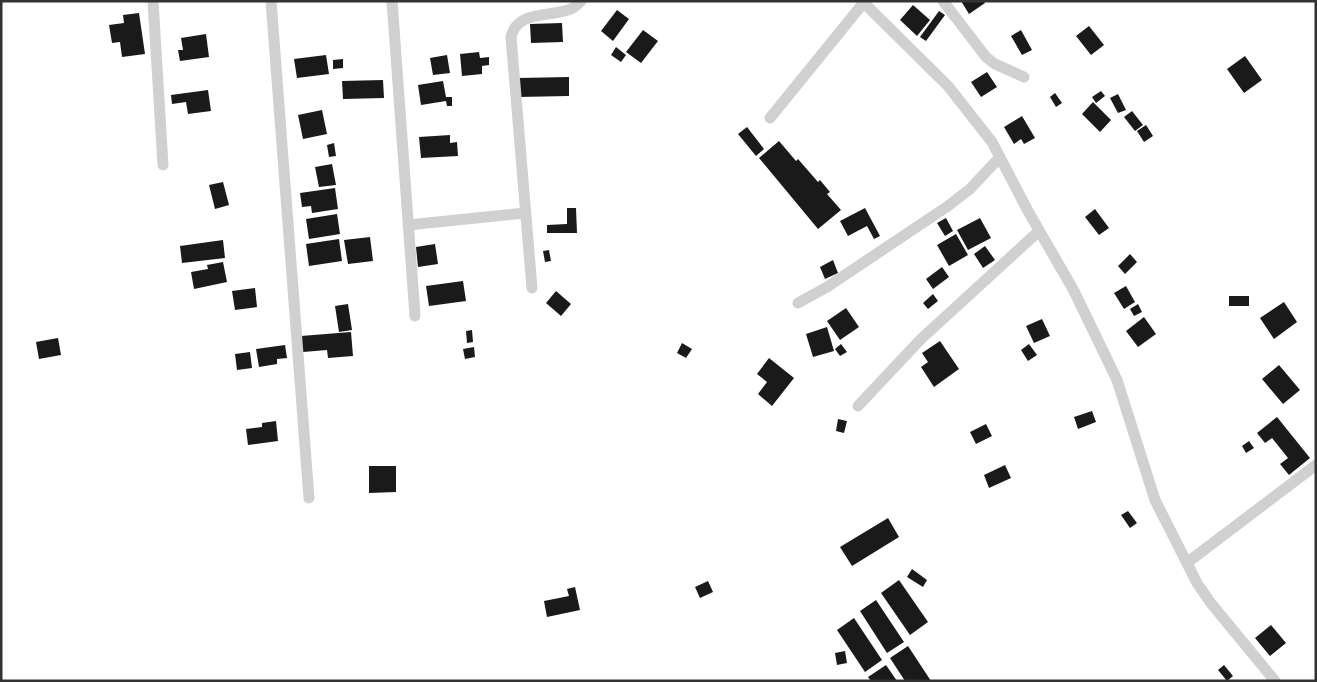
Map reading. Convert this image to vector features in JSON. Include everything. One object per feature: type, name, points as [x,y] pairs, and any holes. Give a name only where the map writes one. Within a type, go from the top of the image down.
[{"type":"street","points":[[153,1],[163,165]]},
{"type":"street","points":[[271,1],[309,498]]},
{"type":"street","points":[[392,1],[415,316]]},
{"type":"street","points":[[532,288],[510,37],[512,30],[525,18],[570,10],[581,1]]},
{"type":"street","points":[[943,1],[986,57],[995,64],[1024,78]]},
{"type":"street","points":[[770,118],[863,2],[948,86],[992,142],[1039,231],[1074,291],[1117,380],[1155,500],[1197,583],[1210,602],[1275,681]]},
{"type":"street","points":[[798,303],[948,206],[970,189],[1000,157]]},
{"type":"street","points":[[408,225],[525,212]]},
{"type":"street","points":[[858,406],[921,339],[1039,231]]},
{"type":"street","points":[[1188,562],[1316,464]]},
{"type":"building","points":[[961,1],[984,1],[985,3],[969,14]]},
{"type":"building","points":[[913,5],[930,20],[917,36],[900,20]]},
{"type":"building","points":[[617,10],[629,19],[613,41],[601,31]]},
{"type":"building","points":[[939,11],[945,15],[926,41],[920,37]]},
{"type":"building","points":[[139,13],[145,54],[122,57],[120,42],[112,43],[109,25],[124,23],[123,15]]},
{"type":"building","points":[[562,23],[563,42],[531,43],[530,24]]},
{"type":"building","points":[[1089,26],[1104,45],[1091,55],[1076,36]]},
{"type":"building","points":[[643,30],[658,41],[641,63],[626,52]]},
{"type":"building","points":[[1021,30],[1032,50],[1022,55],[1011,36]]},
{"type":"building","points":[[206,34],[209,57],[180,61],[178,50],[183,50],[181,38]]},
{"type":"building","points":[[616,47],[626,55],[621,62],[611,55]]},
{"type":"building","points":[[479,52],[480,58],[489,57],[489,65],[482,66],[482,74],[462,76],[460,54]]},
{"type":"building","points":[[326,55],[329,74],[297,78],[294,59]]},
{"type":"building","points":[[447,55],[450,73],[433,75],[430,58]]},
{"type":"building","points":[[1245,56],[1262,80],[1244,93],[1227,69]]},
{"type":"building","points":[[343,59],[343,68],[333,69],[333,60]]},
{"type":"building","points":[[987,72],[997,87],[981,97],[971,82]]},
{"type":"building","points":[[569,77],[569,96],[518,97],[518,78]]},
{"type":"building","points":[[383,80],[384,98],[343,99],[342,81]]},
{"type":"building","points":[[443,81],[446,97],[452,97],[452,106],[447,106],[446,101],[421,105],[418,85]]},
{"type":"building","points":[[208,90],[211,111],[188,114],[186,102],[172,104],[171,95]]},
{"type":"building","points":[[1101,91],[1105,96],[1096,103],[1092,97]]},
{"type":"building","points":[[1055,93],[1062,103],[1056,107],[1050,97]]},
{"type":"building","points":[[1118,94],[1126,110],[1118,113],[1110,98]]},
{"type":"building","points":[[1093,102],[1111,120],[1100,132],[1082,114]]},
{"type":"building","points":[[322,110],[327,134],[303,139],[298,115]]},
{"type":"building","points":[[1132,111],[1143,125],[1135,131],[1124,117]]},
{"type":"building","points":[[1022,116],[1035,138],[1024,144],[1021,139],[1014,144],[1004,127]]},
{"type":"building","points":[[1146,125],[1153,136],[1144,142],[1137,131]]},
{"type":"building","points":[[747,127],[764,149],[756,156],[738,134]]},
{"type":"building","points":[[450,135],[450,143],[457,142],[458,156],[421,158],[419,137]]},
{"type":"building","points":[[779,141],[818,182],[820,180],[830,192],[827,194],[841,210],[818,229],[759,158]]},
{"type":"building","points":[[334,143],[336,156],[329,157],[327,145]]},
{"type":"building","points":[[332,164],[336,185],[319,187],[315,167]]},
{"type":"building","points":[[223,182],[229,205],[215,209],[209,185]]},
{"type":"building","points":[[335,188],[338,209],[312,213],[311,206],[302,207],[300,193]]},
{"type":"building","points":[[567,208],[576,208],[577,233],[547,233],[547,225],[567,224]]},
{"type":"building","points":[[865,208],[880,236],[874,239],[867,226],[848,236],[840,221]]},
{"type":"building","points":[[1095,209],[1109,228],[1099,235],[1085,217]]},
{"type":"building","points":[[337,214],[340,234],[309,239],[306,219]]},
{"type":"building","points":[[946,218],[953,231],[945,236],[937,223]]},
{"type":"building","points":[[980,218],[991,238],[968,250],[957,230]]},
{"type":"building","points":[[956,234],[968,255],[949,266],[937,245]]},
{"type":"building","points":[[370,237],[373,261],[348,264],[344,240]]},
{"type":"building","points":[[339,239],[342,261],[309,266],[306,244]]},
{"type":"building","points":[[223,240],[225,258],[182,263],[180,246]]},
{"type":"building","points":[[435,244],[438,264],[418,267],[416,247]]},
{"type":"building","points":[[985,246],[995,260],[983,268],[974,254]]},
{"type":"building","points":[[549,250],[551,261],[545,262],[543,251]]},
{"type":"building","points":[[1130,254],[1137,262],[1125,274],[1118,266]]},
{"type":"building","points":[[833,260],[838,273],[825,279],[820,267]]},
{"type":"building","points":[[223,262],[227,282],[194,289],[191,272],[208,269],[207,265]]},
{"type":"building","points":[[942,267],[949,277],[933,289],[926,279]]},
{"type":"building","points":[[463,281],[466,301],[429,306],[426,286]]},
{"type":"building","points":[[1126,286],[1135,302],[1124,309],[1114,293]]},
{"type":"building","points":[[255,288],[257,307],[235,310],[232,291]]},
{"type":"building","points":[[556,291],[571,304],[561,316],[546,303]]},
{"type":"building","points":[[933,294],[938,301],[928,309],[923,303]]},
{"type":"building","points":[[1229,296],[1249,296],[1249,306],[1229,306]]},
{"type":"building","points":[[1284,302],[1297,322],[1274,339],[1260,318]]},
{"type":"building","points":[[348,304],[352,330],[339,332],[335,306]]},
{"type":"building","points":[[1138,304],[1142,312],[1134,316],[1130,309]]},
{"type":"building","points":[[846,308],[859,327],[840,340],[827,321]]},
{"type":"building","points":[[1144,317],[1156,334],[1138,347],[1126,331]]},
{"type":"building","points":[[1042,319],[1050,336],[1034,343],[1026,326]]},
{"type":"building","points":[[827,327],[834,351],[813,357],[806,334]]},
{"type":"building","points":[[472,330],[473,342],[467,343],[466,331]]},
{"type":"building","points":[[351,332],[353,356],[328,358],[327,350],[303,352],[301,336]]},
{"type":"building","points":[[58,338],[61,355],[39,359],[36,342]]},
{"type":"building","points":[[940,341],[959,369],[934,387],[921,367],[928,362],[922,353]]},
{"type":"building","points":[[682,343],[692,349],[686,358],[677,353]]},
{"type":"building","points":[[841,344],[847,352],[840,356],[835,349]]},
{"type":"building","points":[[1029,344],[1037,355],[1028,361],[1021,350]]},
{"type":"building","points":[[285,345],[287,358],[277,359],[277,364],[259,367],[256,349]]},
{"type":"building","points":[[474,347],[475,357],[465,359],[463,349]]},
{"type":"building","points":[[250,352],[252,368],[237,370],[235,354]]},
{"type":"building","points":[[769,358],[794,378],[772,406],[758,394],[767,382],[757,374]]},
{"type":"building","points":[[1279,365],[1300,390],[1283,404],[1262,379]]},
{"type":"building","points":[[1092,411],[1096,422],[1078,429],[1074,417]]},
{"type":"building","points":[[1277,417],[1310,458],[1289,475],[1280,464],[1288,458],[1272,438],[1265,443],[1257,433]]},
{"type":"building","points":[[838,419],[847,421],[844,433],[836,431]]},
{"type":"building","points":[[276,421],[278,441],[248,445],[246,429],[262,427],[262,423]]},
{"type":"building","points":[[986,424],[992,436],[976,444],[970,432]]},
{"type":"building","points":[[1249,441],[1254,448],[1246,453],[1242,446]]},
{"type":"building","points":[[1005,465],[1011,478],[989,488],[984,475]]},
{"type":"building","points":[[369,466],[396,466],[396,492],[369,493]]},
{"type":"building","points":[[1128,511],[1137,523],[1130,528],[1121,515]]},
{"type":"building","points":[[888,518],[899,537],[852,566],[840,547]]},
{"type":"building","points":[[912,569],[927,580],[923,587],[907,577]]},
{"type":"building","points":[[899,580],[928,622],[910,635],[881,593]]},
{"type":"building","points":[[708,581],[713,592],[700,598],[695,587]]},
{"type":"building","points":[[575,587],[580,610],[547,617],[544,601],[569,596],[567,589]]},
{"type":"building","points":[[876,600],[904,642],[887,653],[860,611]]},
{"type":"building","points":[[854,618],[882,660],[865,672],[837,630]]},
{"type":"building","points":[[1271,625],[1286,643],[1270,656],[1255,638]]},
{"type":"building","points":[[908,646],[931,681],[905,681],[890,658]]},
{"type":"building","points":[[845,651],[847,663],[837,665],[835,653]]},
{"type":"building","points":[[886,665],[897,681],[871,681],[868,677]]},
{"type":"building","points":[[1224,665],[1233,676],[1227,681],[1218,670]]}]
